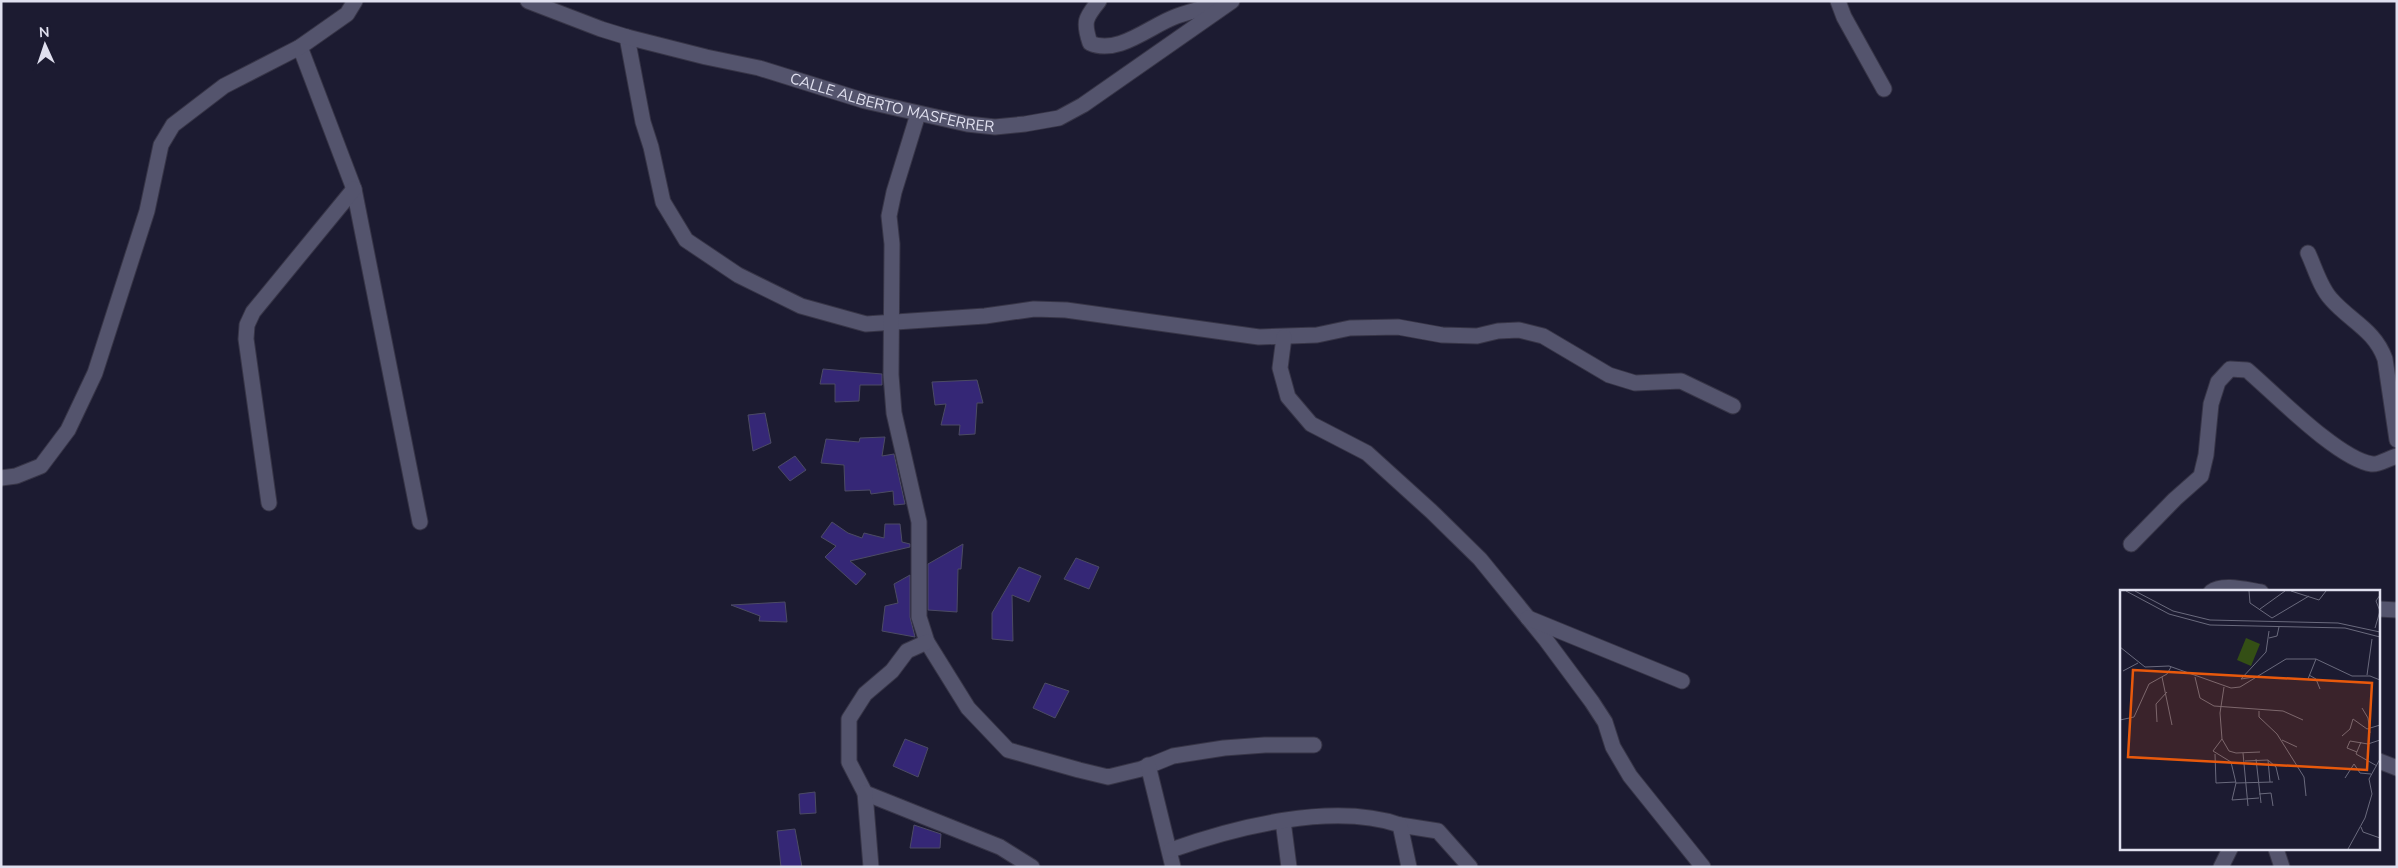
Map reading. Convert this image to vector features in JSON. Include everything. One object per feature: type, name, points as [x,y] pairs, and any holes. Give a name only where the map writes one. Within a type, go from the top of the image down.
[{"type":"street","points":[[1,478],[16,476],[41,466],[68,430],[95,373],[147,211],[162,145],[173,125],[224,86],[300,47],[347,14],[355,1]]},
{"type":"street","name":"CALLE ALBERTO MASFERRER","points":[[528,1],[601,30],[706,58],[759,68],[866,101],[918,114],[995,127],[1059,118],[1082,105],[1231,1]]},
{"type":"street","points":[[1099,1],[1086,17],[1086,31],[1090,43],[1098,46],[1111,46],[1176,16],[1231,1]]},
{"type":"street","points":[[1838,1],[1844,17],[1884,89]]},
{"type":"street","points":[[627,37],[643,122],[651,147],[663,202],[686,240],[738,275],[801,306],[866,324],[890,323],[922,318],[985,316],[1034,309],[1066,310],[1259,338],[1317,335],[1350,328],[1398,327],[1442,335],[1477,336],[1498,331],[1520,330],[1543,336],[1609,375],[1635,383],[1681,381],[1733,406]]},
{"type":"street","points":[[300,47],[354,189],[420,522]]},
{"type":"street","points":[[918,114],[894,192],[889,216],[892,244],[890,323],[894,413],[919,522],[919,616],[927,642],[968,708],[1008,750],[1108,777],[1173,756],[1224,748],[1265,745],[1314,745]]},
{"type":"street","points":[[268,503],[246,339],[247,324],[253,312],[354,189]]},
{"type":"street","points":[[2308,253],[2330,299],[2366,329],[2381,348],[2397,440]]},
{"type":"street","points":[[1284,336],[1280,368],[1288,397],[1311,424],[1367,453],[1480,559],[1527,617],[1606,722],[1613,747],[1630,776],[1703,867]]},
{"type":"street","points":[[2131,544],[2175,499],[2201,476],[2206,455],[2211,404],[2218,382],[2230,369],[2247,370],[2306,424],[2355,458],[2373,464],[2397,456]]},
{"type":"street","points":[[2213,590],[2228,588],[2244,590]]},
{"type":"street","points":[[2380,609],[2397,610]]},
{"type":"street","points":[[1527,617],[1682,681]]},
{"type":"street","points":[[871,867],[865,793],[849,762],[848,719],[865,694],[892,671],[907,651],[927,642]]},
{"type":"street","points":[[2380,762],[2397,768]]},
{"type":"street","points":[[1148,765],[1171,850],[1173,867]]},
{"type":"street","points":[[865,793],[1000,847],[1032,867]]},
{"type":"street","points":[[1171,850],[1209,836],[1283,821],[1305,818],[1381,819],[1400,825],[1438,831],[1470,867]]},
{"type":"street","points":[[1283,821],[1289,867]]},
{"type":"street","points":[[1400,825],[1409,867]]},
{"type":"street","points":[[2220,867],[2229,850]]},
{"type":"street","points":[[2276,850],[2282,867]]},
{"type":"building","points":[[823,369],[882,374],[882,385],[860,385],[859,401],[835,402],[835,384],[820,384]]},
{"type":"building","points":[[977,380],[983,403],[977,403],[975,434],[959,435],[960,425],[941,425],[946,404],[935,405],[932,382]]},
{"type":"building","points":[[765,413],[771,443],[753,451],[748,415]]},
{"type":"building","points":[[885,437],[882,456],[894,454],[905,504],[894,505],[893,491],[871,494],[870,490],[845,491],[844,465],[821,463],[826,439],[859,442],[860,438]]},
{"type":"building","points":[[795,456],[806,470],[790,481],[778,467]]},
{"type":"building","points":[[832,522],[848,533],[862,538],[864,533],[884,538],[885,524],[900,524],[902,542],[910,544],[910,547],[850,561],[866,574],[856,585],[825,557],[836,546],[821,537]]},
{"type":"building","points":[[963,544],[961,569],[958,569],[957,612],[928,610],[928,564]]},
{"type":"building","points":[[1076,558],[1099,567],[1089,589],[1064,579]]},
{"type":"building","points":[[1019,567],[1041,576],[1029,602],[1012,595],[1013,641],[992,639],[992,613]]},
{"type":"building","points":[[910,575],[910,617],[915,637],[882,631],[885,606],[898,603],[894,584]]},
{"type":"building","points":[[785,602],[787,622],[759,621],[760,616],[731,605]]},
{"type":"building","points":[[1045,683],[1069,691],[1055,718],[1033,708]]},
{"type":"building","points":[[905,739],[928,748],[918,777],[893,766]]},
{"type":"building","points":[[815,792],[816,813],[800,814],[799,794]]},
{"type":"building","points":[[914,825],[941,834],[940,848],[910,848]]},
{"type":"building","points":[[795,829],[802,867],[781,867],[777,831]]}]
